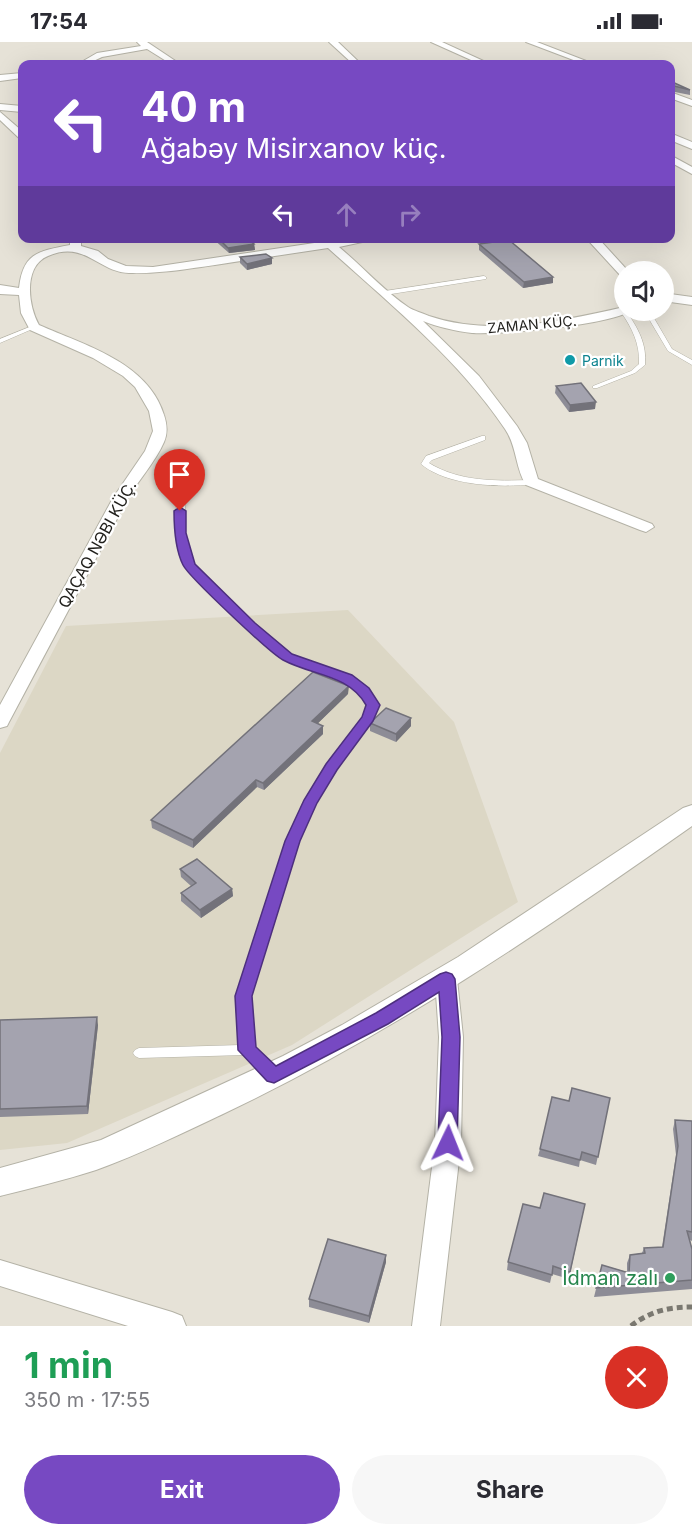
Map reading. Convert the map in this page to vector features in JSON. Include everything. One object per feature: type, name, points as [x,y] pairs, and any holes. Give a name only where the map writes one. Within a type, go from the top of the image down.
[{"type":"street","points":[[332,42],[352,60]]},
{"type":"street","points":[[435,42],[477,60]]},
{"type":"street","points":[[530,42],[579,60]]},
{"type":"street","points":[[90,60],[100,55],[144,44],[170,60]]},
{"type":"street","points":[[0,78],[18,76]]},
{"type":"street","points":[[675,97],[692,103]]},
{"type":"street","points":[[0,107],[18,109]]},
{"type":"street","points":[[0,115],[18,132]]},
{"type":"street","points":[[675,138],[692,146]]},
{"type":"street","points":[[675,161],[692,171]]},
{"type":"street","points":[[34,327],[26,311],[25,292],[29,265],[44,253],[75,243],[104,261],[124,269],[153,270],[321,243]]},
{"type":"street","name":"ZAMAN KÜÇ.","points":[[328,243],[405,310],[455,326],[494,330],[583,320],[614,313]]},
{"type":"street","points":[[596,243],[614,262]]},
{"type":"street","points":[[0,289],[25,292]]},
{"type":"street","points":[[674,299],[692,301]]},
{"type":"street","points":[[405,310],[474,379],[512,429],[520,443],[531,483],[646,527]]},
{"type":"street","name":"QAÇAQ NƏBI KÜÇ.","points":[[0,722],[127,488],[154,448],[160,434],[159,420],[149,396],[127,373],[34,327]]},
{"type":"street","points":[[439,346],[458,338],[494,330]]},
{"type":"street","points":[[0,1182],[107,1151],[274,1076],[372,1024],[573,898],[692,814]]},
{"type":"street","points":[[426,1326],[448,1143],[451,1037],[446,979]]},
{"type":"street","points":[[0,1273],[172,1326]]},
{"type":"lane","points":[[386,292],[483,278]]},
{"type":"lane","points":[[594,387],[633,372],[642,365],[643,355],[630,321]]},
{"type":"lane","points":[[653,321],[669,350],[692,363]]},
{"type":"lane","points":[[0,340],[34,327]]},
{"type":"lane","points":[[482,438],[429,458],[425,464],[433,471],[465,479],[490,483],[531,483]]},
{"type":"lane","points":[[183,492],[180,533],[189,565],[251,626],[287,657],[347,678],[364,691],[373,705],[368,718],[332,767],[310,803],[292,841],[243,996],[247,1050],[274,1076]]},
{"type":"lane","points":[[140,1053],[247,1050]]},
{"type":"path","points":[[631,1326],[643,1315],[672,1306],[692,1307]]},
{"type":"shaded area","points":[[348,610],[454,722],[518,902],[292,1045],[67,1143],[0,1150],[0,753],[66,626]]},
{"type":"building","points":[[223,243],[254,244],[228,248]]},
{"type":"building","points":[[513,243],[553,277],[524,282],[479,244]]},
{"type":"building","points":[[266,254],[272,258],[247,264],[240,257]]},
{"type":"building","points":[[581,383],[596,402],[570,405],[556,386]]},
{"type":"building","points":[[313,672],[349,686],[312,721],[323,726],[263,783],[256,780],[193,840],[151,820]]},
{"type":"building","points":[[386,708],[411,718],[396,734],[370,723]]},
{"type":"building","points":[[197,859],[232,889],[200,910],[181,893],[196,883],[180,869]]},
{"type":"building","points":[[97,1017],[87,1106],[0,1109],[0,1020]]},
{"type":"building","points":[[572,1088],[610,1098],[598,1157],[582,1152],[580,1160],[540,1149],[552,1097],[569,1101]]},
{"type":"building","points":[[675,1120],[692,1121],[692,1232],[687,1231],[692,1249],[692,1280],[596,1288],[602,1265],[629,1273],[630,1255],[645,1253],[644,1248],[663,1247],[678,1146]]},
{"type":"building","points":[[544,1193],[585,1204],[570,1272],[553,1266],[552,1275],[508,1262],[523,1204],[540,1208]]},
{"type":"building","points":[[328,1239],[386,1255],[369,1316],[309,1299]]},
{"type":"place","name":"Parnik","points":[[570,360]]},
{"type":"place","name":"İdman zalı","points":[[670,1278]]},
{"type":"route","points":[[180,511],[180,533],[189,565],[251,626],[287,657],[312,668],[347,678],[364,691],[373,705],[368,718],[332,767],[310,803],[292,841],[243,996],[247,1050],[274,1076],[326,1050],[446,979],[451,1037],[448,1143]]}]
